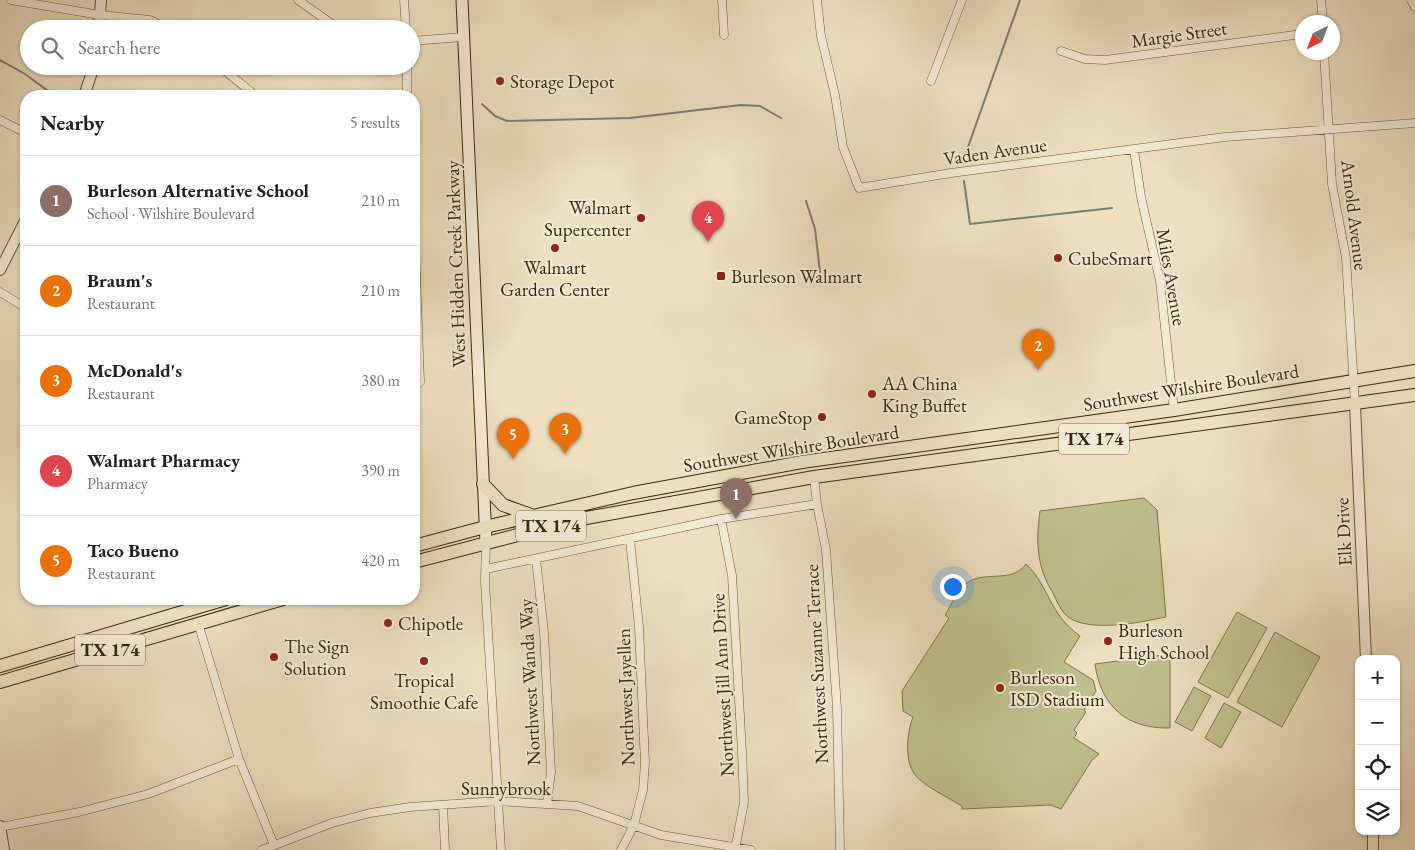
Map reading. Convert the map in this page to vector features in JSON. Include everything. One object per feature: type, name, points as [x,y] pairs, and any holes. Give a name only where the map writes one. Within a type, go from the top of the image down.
[{"type":"main road","name":"West Hidden Creek Parkway","points":[[462,0],[486,542]]},
{"type":"main road","name":"Southwest Wilshire Boulevard","points":[[420,544],[485,527],[632,493],[787,465],[1174,410],[1415,371]]},
{"type":"main road","name":"Southwest Wilshire Boulevard","points":[[420,560],[575,520],[814,477],[1415,395]]},
{"type":"main road","points":[[943,442],[946,458]]},
{"type":"main road","points":[[725,493],[738,482],[781,475],[786,471],[787,465]]},
{"type":"main road","points":[[483,484],[503,505],[519,513],[534,516]]},
{"type":"main road","name":"TX 174","points":[[0,666],[206,605]]},
{"type":"main road","name":"TX 174","points":[[0,682],[262,605]]},
{"type":"street","points":[[11,0],[100,15],[150,20]]},
{"type":"street","points":[[100,20],[101,0]]},
{"type":"street","points":[[298,0],[326,20]]},
{"type":"street","points":[[404,0],[405,20]]},
{"type":"street","points":[[722,0],[724,35]]},
{"type":"street","name":"Vaden Avenue","points":[[817,0],[821,36],[835,95],[843,147],[859,188],[951,173],[1225,137],[1415,123]]},
{"type":"street","points":[[931,81],[962,0]]},
{"type":"street","points":[[1321,0],[1322,15]]},
{"type":"street","points":[[1411,0],[1415,7]]},
{"type":"street","name":"Margie Street","points":[[1062,50],[1085,59],[1105,60],[1295,35]]},
{"type":"street","points":[[420,40],[463,37]]},
{"type":"street","name":"Arnold Avenue","points":[[1325,60],[1332,184],[1346,258],[1355,404]]},
{"type":"street","points":[[86,90],[91,75]]},
{"type":"street","points":[[230,75],[249,90]]},
{"type":"street","points":[[407,75],[407,90]]},
{"type":"street","points":[[0,120],[20,130]]},
{"type":"street","name":"Miles Avenue","points":[[1134,150],[1140,197],[1160,281],[1174,410]]},
{"type":"street","points":[[0,270],[20,231]]},
{"type":"street","points":[[0,292],[20,304]]},
{"type":"street","name":"Elk Drive","points":[[1355,404],[1366,655]]},
{"type":"street","name":"Northwest Suzanne Terrace","points":[[814,477],[816,504],[826,550],[837,708],[840,850]]},
{"type":"street","points":[[486,569],[630,540],[721,519],[816,504]]},
{"type":"street","name":"Northwest Jill Ann Drive","points":[[721,519],[732,574],[742,743],[744,802],[735,849]]},
{"type":"street","name":"Northwest Jayellen","points":[[621,850],[634,825],[643,790],[645,763],[639,627],[630,540]]},
{"type":"street","points":[[486,542],[486,602],[501,850]]},
{"type":"street","name":"Northwest Wanda Way","points":[[536,559],[544,632],[551,772],[547,804]]},
{"type":"street","points":[[198,623],[239,759],[274,845]]},
{"type":"street","points":[[4,850],[0,827],[79,812],[148,794],[239,759]]},
{"type":"street","name":"Sunnybrook","points":[[262,850],[332,823],[370,813],[498,801],[578,806],[661,834],[735,849],[751,850]]},
{"type":"street","points":[[443,805],[445,850]]},
{"type":"street","points":[[1373,835],[1374,850]]},
{"type":"green space","points":[[1144,498],[1157,510],[1166,617],[1113,625],[1084,624],[1073,620],[1061,609],[1043,573],[1038,543],[1040,511]]},
{"type":"green space","name":"Burleson ISD Stadium","points":[[1026,564],[1040,582],[1061,618],[1080,636],[1064,662],[1093,680],[1096,691],[1084,710],[1086,712],[1074,730],[1077,733],[1074,738],[1099,754],[1092,760],[1061,809],[1051,805],[962,809],[962,806],[937,792],[915,775],[909,762],[908,754],[909,731],[913,717],[903,711],[902,691],[949,618],[945,615],[964,586],[974,579],[981,577],[1013,574]]},
{"type":"green space","points":[[1237,612],[1267,628],[1228,698],[1198,682]]},
{"type":"green space","points":[[1275,632],[1320,657],[1282,727],[1237,702]]},
{"type":"green space","points":[[1164,655],[1170,659],[1170,728],[1155,727],[1129,720],[1110,703],[1103,692],[1095,664]]},
{"type":"green space","points":[[1194,687],[1211,696],[1192,731],[1175,722]]},
{"type":"green space","points":[[1224,703],[1241,712],[1221,748],[1205,738]]},
{"type":"waterway","points":[[962,164],[1020,0]]},
{"type":"waterway","points":[[0,60],[20,71]]},
{"type":"waterway","points":[[26,75],[47,90]]},
{"type":"waterway","points":[[482,104],[495,116],[507,121],[630,118],[741,105],[760,106],[781,118]]},
{"type":"waterway","points":[[964,181],[970,224],[1112,208]]},
{"type":"waterway","points":[[806,201],[815,229],[820,272]]},
{"type":"place","name":"Storage Depot","points":[[500,81]]},
{"type":"place","name":"Walmart Supercenter","points":[[641,218]]},
{"type":"place","name":"Walmart Pharmacy","points":[[708,242]]},
{"type":"place","name":"Walmart Garden Center","points":[[555,248]]},
{"type":"place","name":"CubeSmart","points":[[1058,258]]},
{"type":"place","name":"Burleson Walmart","points":[[721,276]]},
{"type":"place","name":"Braum's","points":[[1038,370]]},
{"type":"place","name":"AA China King Buffet","points":[[872,394]]},
{"type":"place","name":"GameStop","points":[[822,417]]},
{"type":"place","name":"McDonald's","points":[[565,454]]},
{"type":"place","name":"Taco Bueno","points":[[513,459]]},
{"type":"place","name":"Burleson Alternative School","points":[[736,519]]},
{"type":"place","name":"Chipotle","points":[[388,623]]},
{"type":"place","name":"Burleson High School","points":[[1108,641]]},
{"type":"place","name":"The Sign Solution","points":[[274,657]]},
{"type":"place","name":"Tropical Smoothie Cafe","points":[[424,661]]},
{"type":"place","name":"Burleson ISD Stadium","points":[[1000,688]]}]
